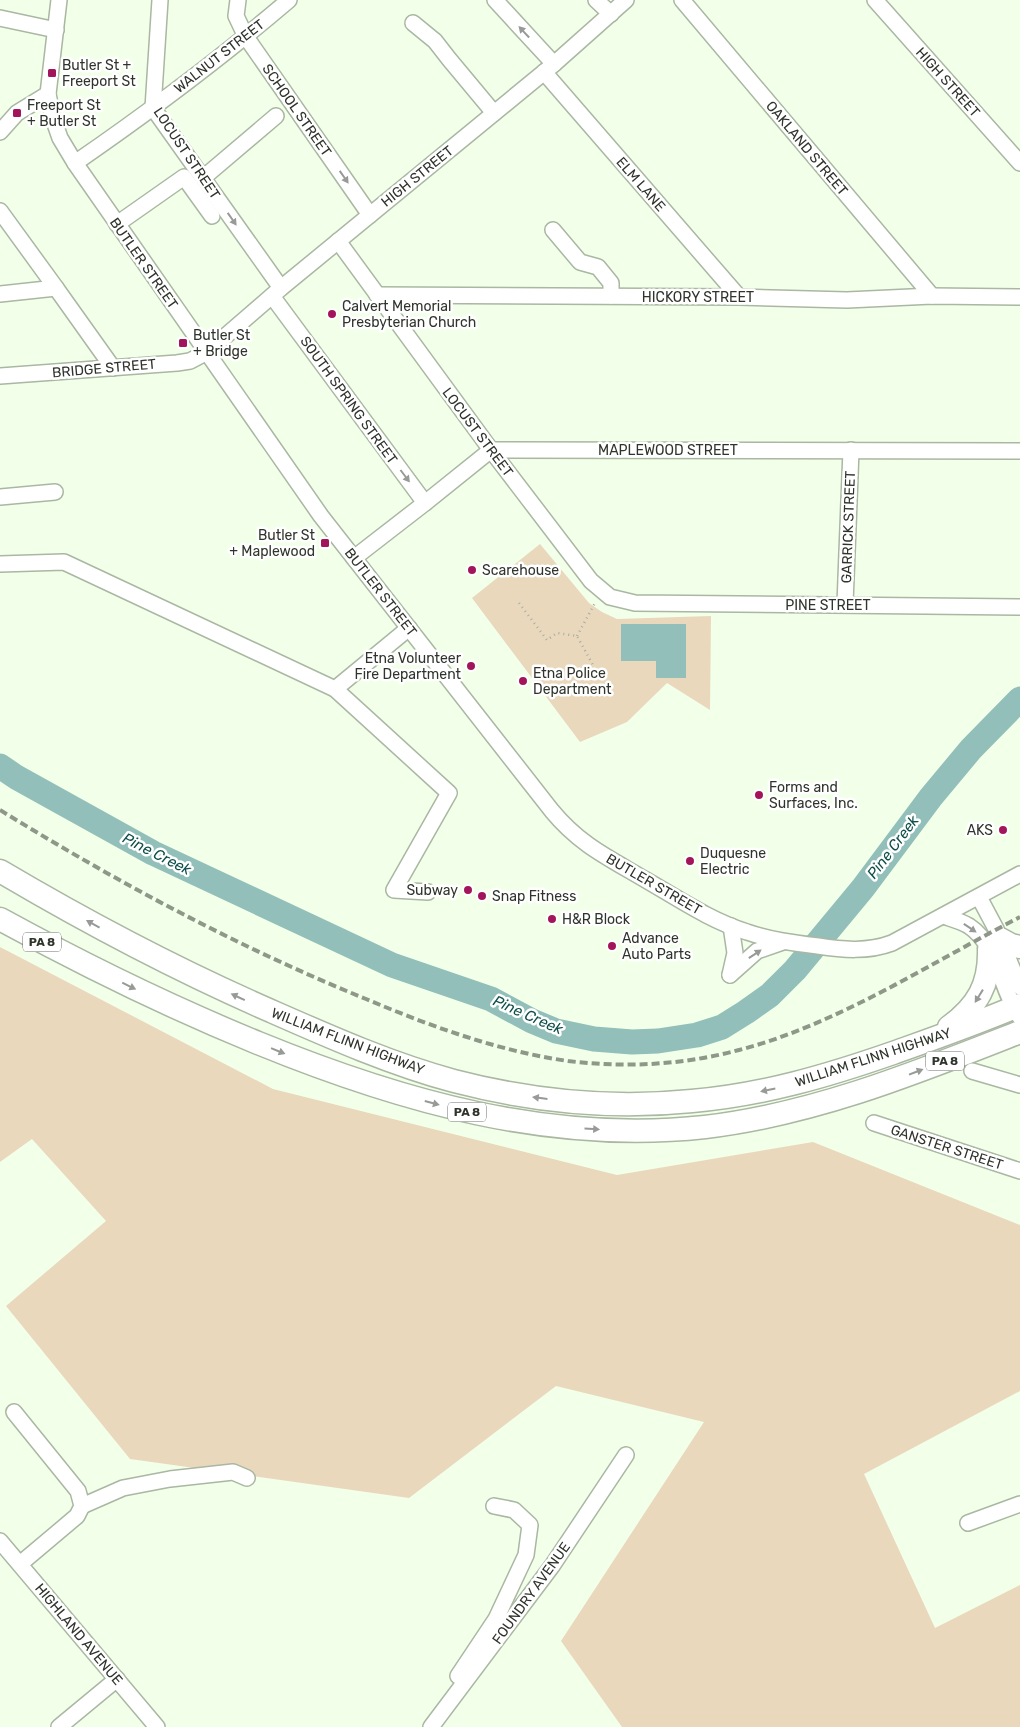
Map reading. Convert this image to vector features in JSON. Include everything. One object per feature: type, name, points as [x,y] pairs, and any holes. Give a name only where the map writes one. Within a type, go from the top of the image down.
[{"type":"highway","name":"WILLIAM FLINN HIGHWAY","points":[[0,870],[125,941],[276,1014],[408,1067],[453,1081],[506,1093],[558,1100],[612,1104],[658,1104],[747,1094],[802,1082],[836,1072],[927,1041],[1018,1004]]},
{"type":"highway","name":"WILLIAM FLINN HIGHWAY","points":[[0,919],[85,965],[175,1007],[317,1066],[388,1091],[442,1106],[498,1118],[556,1127],[613,1130],[675,1129],[705,1127],[760,1118],[824,1103],[871,1089],[1020,1032]]},
{"type":"highway","points":[[927,1041],[953,1024],[976,1000],[1003,945]]},
{"type":"street","name":"BUTLER STREET","points":[[59,0],[48,94],[60,138],[75,163],[294,478],[354,558],[572,834],[596,851],[707,915],[731,926],[786,942],[840,949],[856,950],[883,946],[1020,874]]},
{"type":"street","name":"LOCUST STREET","points":[[160,0],[153,108],[203,178],[276,292]]},
{"type":"street","name":"SCHOOL STREET","points":[[238,0],[236,16],[246,37],[370,214]]},
{"type":"street","name":"WALNUT STREET","points":[[75,163],[153,108],[246,37],[289,0]]},
{"type":"street","name":"ELM LANE","points":[[495,0],[549,68],[739,296]]},
{"type":"street","points":[[596,0],[611,14]]},
{"type":"street","name":"HIGH STREET","points":[[206,352],[370,214],[549,68],[626,0]]},
{"type":"street","name":"OAKLAND STREET","points":[[682,0],[932,296]]},
{"type":"street","name":"HIGH STREET","points":[[875,0],[1020,163]]},
{"type":"street","points":[[0,18],[56,30]]},
{"type":"street","points":[[413,23],[436,41],[494,113]]},
{"type":"street","points":[[0,132],[17,113],[48,94]]},
{"type":"street","points":[[203,178],[276,116]]},
{"type":"street","points":[[117,224],[184,177],[212,216]]},
{"type":"street","points":[[0,211],[112,368]]},
{"type":"street","points":[[553,230],[580,262],[598,267],[611,283],[611,296]]},
{"type":"street","name":"LOCUST STREET","points":[[338,241],[491,450],[591,581],[610,597],[635,603]]},
{"type":"street","points":[[0,294],[56,288]]},
{"type":"street","name":"SOUTH SPRING STREET","points":[[276,292],[426,504]]},
{"type":"street","name":"HICKORY STREET","points":[[377,295],[739,296],[847,300],[932,296],[1020,297]]},
{"type":"street","name":"BRIDGE STREET","points":[[0,376],[184,362],[206,352]]},
{"type":"street","points":[[354,558],[426,504],[491,450]]},
{"type":"street","name":"MAPLEWOOD STREET","points":[[491,450],[1020,451]]},
{"type":"street","name":"GARRICK STREET","points":[[845,604],[850,450]]},
{"type":"street","points":[[0,497],[55,492]]},
{"type":"street","points":[[0,564],[64,562],[335,689],[449,793],[394,890],[428,892]]},
{"type":"street","name":"PINE STREET","points":[[635,603],[1020,607]]},
{"type":"street","points":[[335,689],[409,628]]},
{"type":"street","points":[[979,896],[1003,945],[1018,1004]]},
{"type":"street","points":[[943,916],[970,927],[981,938],[1003,945]]},
{"type":"street","points":[[731,926],[735,953],[730,975],[757,951],[786,942]]},
{"type":"street","points":[[1003,945],[1018,1004]]},
{"type":"street","points":[[972,1071],[1020,1086]]},
{"type":"street","name":"GANSTER STREET","points":[[874,1123],[1020,1172]]},
{"type":"street","points":[[14,1412],[78,1491],[82,1506]]},
{"type":"street","name":"FOUNDRY AVENUE","points":[[432,1725],[552,1566],[626,1455]]},
{"type":"street","points":[[20,1564],[77,1516],[82,1506],[123,1488],[170,1479],[233,1472],[247,1478]]},
{"type":"street","points":[[968,1523],[1020,1504]]},
{"type":"street","points":[[432,1725],[440,1702],[496,1619],[526,1555],[530,1525],[514,1510],[494,1506]]},
{"type":"street","name":"HIGHLAND AVENUE","points":[[0,1540],[157,1727]]},
{"type":"street","points":[[59,1727],[117,1679]]},
{"type":"path","points":[[577,636],[602,591]]},
{"type":"path","points":[[518,604],[547,640],[557,633],[577,636]]},
{"type":"path","points":[[577,636],[592,665]]},
{"type":"shaded area","points":[[540,544],[589,603],[617,619],[711,616],[710,710],[667,683],[627,722],[580,742],[472,598]]},
{"type":"shaded area","points":[[0,947],[273,1089],[617,1175],[813,1142],[1020,1225],[1020,1391],[864,1474],[935,1628],[1020,1585],[1020,1727],[622,1727],[561,1641],[704,1422],[556,1386],[409,1498],[130,1459],[6,1306],[106,1221],[32,1139],[0,1162]]},
{"type":"water","points":[[621,624],[686,624],[686,678],[656,678],[656,661],[621,661]]},
{"type":"waterway","name":"Pine Creek","points":[[0,766],[16,777],[153,853],[392,965],[491,999],[532,1021],[556,1031],[594,1039],[632,1042],[658,1041],[697,1035],[722,1027],[770,995],[795,970],[863,888],[931,797],[971,749],[1020,699]]},
{"type":"railway","points":[[0,810],[133,888],[271,958],[318,979],[415,1019],[465,1036],[516,1051],[568,1061],[632,1065],[675,1062],[718,1055],[775,1039],[847,1009],[1020,917]]},
{"type":"place","name":"Butler St + Freeport St","points":[[52,73]]},
{"type":"place","name":"Freeport St + Butler St","points":[[17,113]]},
{"type":"place","name":"Calvert Memorial Presbyterian Church","points":[[332,314]]},
{"type":"place","name":"Butler St + Bridge","points":[[183,343]]},
{"type":"place","name":"Butler St + Maplewood","points":[[325,543]]},
{"type":"place","name":"Scarehouse","points":[[472,570]]},
{"type":"place","name":"Etna Volunteer Fire Department","points":[[471,666]]},
{"type":"place","name":"Etna Police Department","points":[[523,681]]},
{"type":"place","name":"Forms and Surfaces, Inc.","points":[[759,795]]},
{"type":"place","name":"AKS","points":[[1003,830]]},
{"type":"place","name":"Duquesne Electric","points":[[690,861]]},
{"type":"place","name":"Subway","points":[[468,890]]},
{"type":"place","name":"Snap Fitness","points":[[482,896]]},
{"type":"place","name":"H&R Block","points":[[552,919]]},
{"type":"place","name":"Advance Auto Parts","points":[[612,946]]}]
